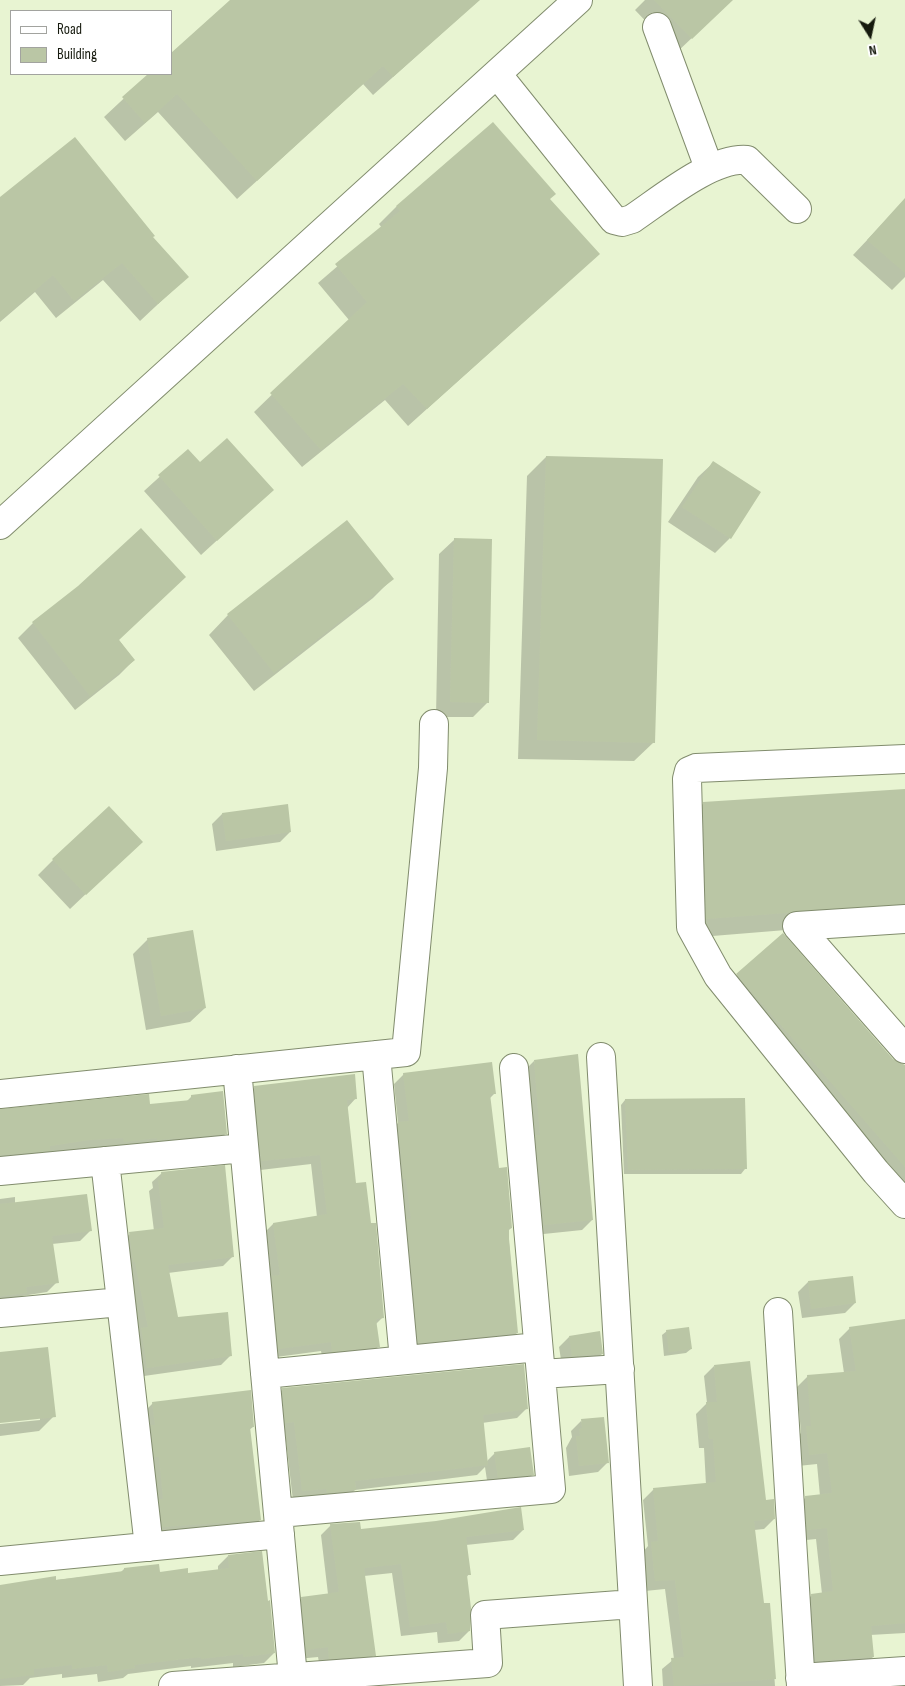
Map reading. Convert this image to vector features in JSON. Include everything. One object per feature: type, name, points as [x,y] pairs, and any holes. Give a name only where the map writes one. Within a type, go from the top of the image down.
[{"type":"street","points":[[0,525],[578,0]]},
{"type":"street","points":[[657,28],[709,168]]},
{"type":"street","points":[[497,74],[614,220],[622,222],[632,219],[709,168],[736,159],[747,160],[797,209]]},
{"type":"street","points":[[0,1094],[406,1052],[433,768],[434,724]]},
{"type":"street","points":[[905,759],[696,768],[689,772],[687,779],[691,927],[718,976],[876,1172],[905,1204]]},
{"type":"street","points":[[905,919],[797,926],[905,1049]]},
{"type":"street","points":[[376,1055],[404,1360]]},
{"type":"street","points":[[601,1057],[638,1686]]},
{"type":"street","points":[[0,1561],[148,1547],[279,1524],[551,1489],[514,1068]]},
{"type":"street","points":[[238,1069],[293,1677]]},
{"type":"street","points":[[0,1171],[244,1148]]},
{"type":"street","points":[[106,1161],[148,1547]]},
{"type":"street","points":[[0,1313],[121,1302]]},
{"type":"street","points":[[778,1312],[801,1682],[905,1671]]},
{"type":"street","points":[[265,1374],[538,1347]]},
{"type":"street","points":[[541,1374],[620,1369]]},
{"type":"street","points":[[173,1686],[262,1683],[293,1677],[488,1663],[485,1615],[633,1604]]},
{"type":"building","points":[[230,0],[480,0],[393,77],[383,66],[257,181],[177,94],[145,123],[122,97],[147,75],[172,75],[172,52]]},
{"type":"building","points":[[654,0],[733,0],[692,39]]},
{"type":"building","points":[[493,122],[556,194],[550,199],[600,254],[427,409],[403,384],[321,450],[270,393],[367,302],[335,264],[400,211],[396,206]]},
{"type":"building","points":[[75,137],[155,236],[153,237],[189,277],[158,304],[122,263],[74,301],[53,275],[0,321],[0,197]]},
{"type":"building","points":[[905,198],[905,273],[867,240]]},
{"type":"building","points":[[227,438],[274,490],[217,541],[158,475],[188,449],[200,462]]},
{"type":"building","points":[[546,456],[663,459],[655,743],[537,740]]},
{"type":"building","points":[[713,461],[761,492],[731,539],[682,507]]},
{"type":"building","points":[[347,520],[394,579],[274,673],[227,614]]},
{"type":"building","points":[[141,528],[186,577],[119,640],[135,660],[90,696],[32,622],[78,586]]},
{"type":"building","points":[[454,538],[492,539],[489,703],[450,702]]},
{"type":"building","points":[[905,789],[905,904],[706,919],[703,802]]},
{"type":"building","points":[[288,804],[291,832],[226,841],[222,813]]},
{"type":"building","points":[[109,806],[143,842],[86,895],[52,859]]},
{"type":"building","points":[[193,930],[206,1008],[161,1016],[147,938]]},
{"type":"building","points":[[783,933],[893,1059],[905,1065],[905,1167],[736,974]]},
{"type":"building","points":[[578,1054],[593,1220],[544,1225],[536,1135],[540,1135],[534,1060]]},
{"type":"building","points":[[492,1062],[496,1094],[490,1094],[499,1168],[507,1167],[512,1228],[509,1229],[509,1239],[518,1333],[418,1343],[407,1219],[411,1219],[406,1179],[403,1179],[398,1122],[409,1121],[403,1073]]},
{"type":"building","points":[[355,1074],[357,1099],[347,1100],[356,1183],[366,1182],[371,1223],[376,1223],[384,1318],[376,1319],[380,1347],[332,1352],[331,1342],[278,1349],[272,1276],[280,1275],[273,1223],[327,1214],[320,1155],[261,1161],[254,1086]]},
{"type":"building","points":[[223,1091],[227,1134],[124,1142],[123,1138],[89,1140],[50,1146],[50,1151],[0,1155],[0,1109],[149,1094],[150,1104],[191,1100],[191,1095]]},
{"type":"building","points":[[745,1098],[747,1169],[628,1170],[625,1099]]},
{"type":"building","points":[[225,1165],[234,1257],[168,1265],[178,1317],[228,1312],[232,1356],[147,1368],[141,1328],[148,1327],[135,1262],[133,1262],[129,1232],[164,1228],[158,1180],[162,1180],[161,1172]]},
{"type":"building","points":[[87,1194],[92,1231],[52,1236],[59,1283],[26,1287],[27,1293],[0,1296],[0,1204]]},
{"type":"building","points":[[853,1276],[856,1303],[811,1309],[808,1281]]},
{"type":"building","points":[[905,1319],[905,1623],[871,1626],[874,1657],[816,1661],[811,1594],[833,1591],[827,1528],[807,1530],[805,1496],[832,1493],[827,1453],[809,1455],[806,1426],[811,1426],[807,1375],[856,1371],[849,1327]]},
{"type":"building","points":[[689,1327],[692,1349],[669,1352],[666,1330]]},
{"type":"building","points":[[600,1331],[603,1354],[572,1356],[569,1336]]},
{"type":"building","points":[[48,1347],[56,1417],[0,1423],[0,1352]]},
{"type":"building","points":[[750,1361],[766,1500],[774,1499],[775,1519],[754,1521],[764,1603],[770,1603],[776,1679],[674,1686],[671,1658],[684,1657],[675,1580],[655,1581],[651,1542],[658,1541],[653,1488],[716,1482],[713,1439],[709,1439],[706,1402],[717,1402],[714,1365]]},
{"type":"building","points":[[524,1364],[528,1409],[483,1415],[488,1465],[355,1481],[356,1490],[327,1493],[326,1489],[302,1491],[294,1422],[285,1423],[282,1388]]},
{"type":"building","points":[[251,1390],[254,1427],[250,1427],[261,1520],[162,1527],[159,1499],[163,1499],[159,1457],[154,1457],[151,1425],[155,1425],[152,1402]]},
{"type":"building","points":[[604,1417],[609,1463],[579,1466],[576,1436],[580,1436],[579,1429],[582,1428],[581,1419]]},
{"type":"building","points":[[530,1447],[534,1475],[498,1478],[494,1452]]},
{"type":"building","points":[[521,1507],[524,1530],[466,1537],[471,1575],[467,1575],[471,1608],[470,1631],[448,1634],[446,1622],[410,1627],[401,1564],[364,1568],[376,1656],[329,1659],[328,1647],[306,1650],[301,1597],[339,1592],[330,1524],[360,1522],[361,1529],[436,1521]]},
{"type":"building","points":[[262,1551],[268,1601],[270,1600],[275,1653],[243,1657],[243,1654],[201,1659],[201,1657],[134,1665],[135,1668],[108,1672],[107,1665],[72,1669],[72,1665],[34,1669],[34,1675],[0,1679],[0,1585],[56,1576],[56,1580],[124,1571],[124,1568],[159,1564],[160,1572],[188,1568],[188,1573],[229,1568],[228,1555]]}]
